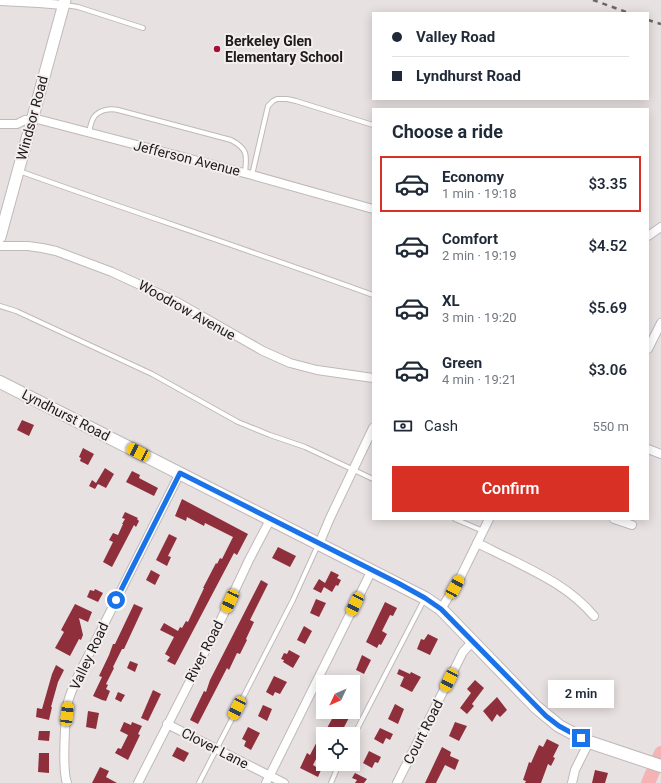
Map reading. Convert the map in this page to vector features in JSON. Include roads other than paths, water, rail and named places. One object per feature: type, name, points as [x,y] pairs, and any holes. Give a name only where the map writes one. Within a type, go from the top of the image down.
[{"type":"main road","name":"Lyndhurst Road","points":[[0,382],[425,598],[441,609],[546,716],[569,732],[589,742],[661,766]]},
{"type":"street","points":[[0,1],[64,3]]},
{"type":"street","name":"Windsor Road","points":[[0,237],[64,3]]},
{"type":"street","name":"Jefferson Avenue","points":[[0,124],[17,124],[32,119],[248,174],[372,209]]},
{"type":"street","points":[[649,235],[661,226]]},
{"type":"street","name":"Woodrow Avenue","points":[[0,246],[28,246],[56,251],[112,272],[158,292],[232,335],[274,357],[307,368],[372,378]]},
{"type":"street","points":[[649,347],[661,323]]},
{"type":"street","points":[[319,544],[372,430]]},
{"type":"street","points":[[649,449],[661,454]]},
{"type":"street","name":"Valley Road","points":[[67,783],[65,769],[67,714],[68,702],[72,691],[180,473]]},
{"type":"street","name":"River Road","points":[[138,783],[270,520]]},
{"type":"street","points":[[441,609],[459,580],[488,520]]},
{"type":"street","points":[[617,520],[632,526]]},
{"type":"street","points":[[477,543],[539,573],[563,587],[594,616]]},
{"type":"street","points":[[267,779],[372,570]]},
{"type":"street","name":"Court Road","points":[[397,783],[463,652],[473,641]]},
{"type":"street","name":"Clover Lane","points":[[167,724],[217,748],[267,779],[284,783]]},
{"type":"street","points":[[572,783],[575,770],[589,742]]},
{"type":"lane","points":[[64,3],[143,28]]},
{"type":"lane","points":[[248,174],[268,106],[277,99],[296,101],[372,125]]},
{"type":"lane","points":[[89,133],[94,117],[100,112],[106,109],[118,110],[231,140],[240,144],[245,151],[247,158],[248,174]]},
{"type":"lane","points":[[17,171],[300,268],[372,295]]},
{"type":"lane","points":[[0,306],[16,311],[152,374],[238,422],[305,447],[372,479]]},
{"type":"lane","points":[[457,520],[483,531]]},
{"type":"lane","points":[[199,783],[293,600],[319,544]]},
{"type":"lane","points":[[358,727],[425,598]]},
{"type":"lane","points":[[330,783],[336,771]]},
{"type":"waterway","points":[[648,783],[661,753]]},
{"type":"railway","points":[[593,0],[626,12]]},
{"type":"railway","points":[[649,20],[661,24]]},
{"type":"place","name":"Berkeley Glen Elementary School","points":[[217,49]]}]
